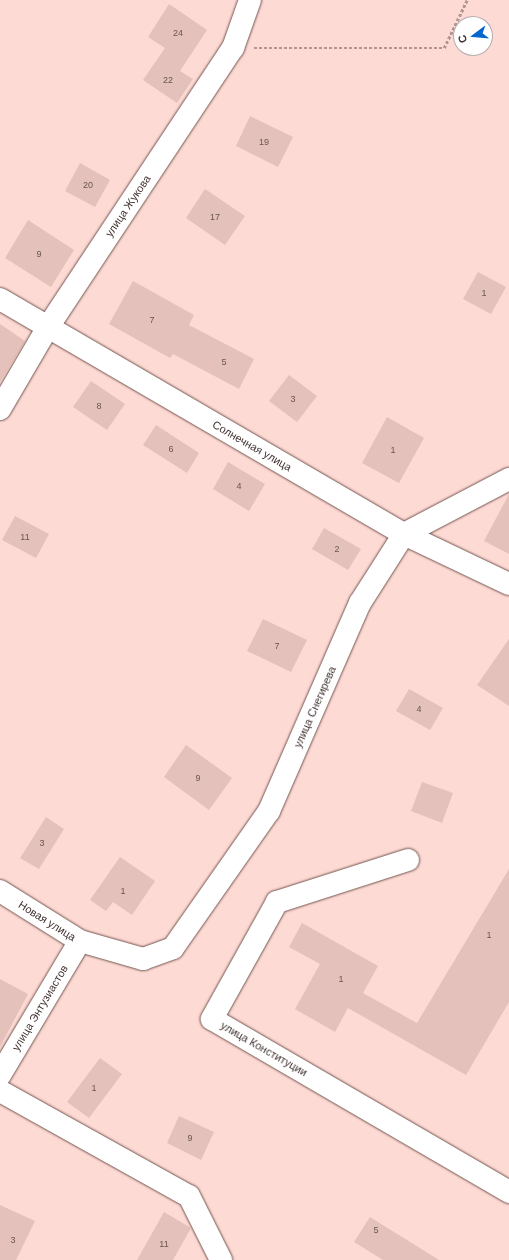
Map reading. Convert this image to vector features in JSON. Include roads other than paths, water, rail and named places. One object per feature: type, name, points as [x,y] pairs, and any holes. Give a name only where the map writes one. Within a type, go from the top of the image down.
[{"type":"street","name":"улица Жукова","points":[[0,409],[48,326],[233,48],[250,0]]},
{"type":"street","name":"Солнечная улица","points":[[0,298],[404,534],[509,584]]},
{"type":"street","points":[[404,534],[509,480]]},
{"type":"street","name":"улица Снегирева","points":[[143,959],[172,948],[269,811],[360,603],[404,534]]},
{"type":"street","name":"улица Конституции","points":[[408,860],[277,902],[212,1019],[509,1192]]},
{"type":"street","name":"Новая улица","points":[[0,891],[80,941],[143,959]]},
{"type":"street","name":"улица Энтузиастов","points":[[0,1075],[80,941]]},
{"type":"street","points":[[0,1091],[189,1196],[222,1260]]}]
